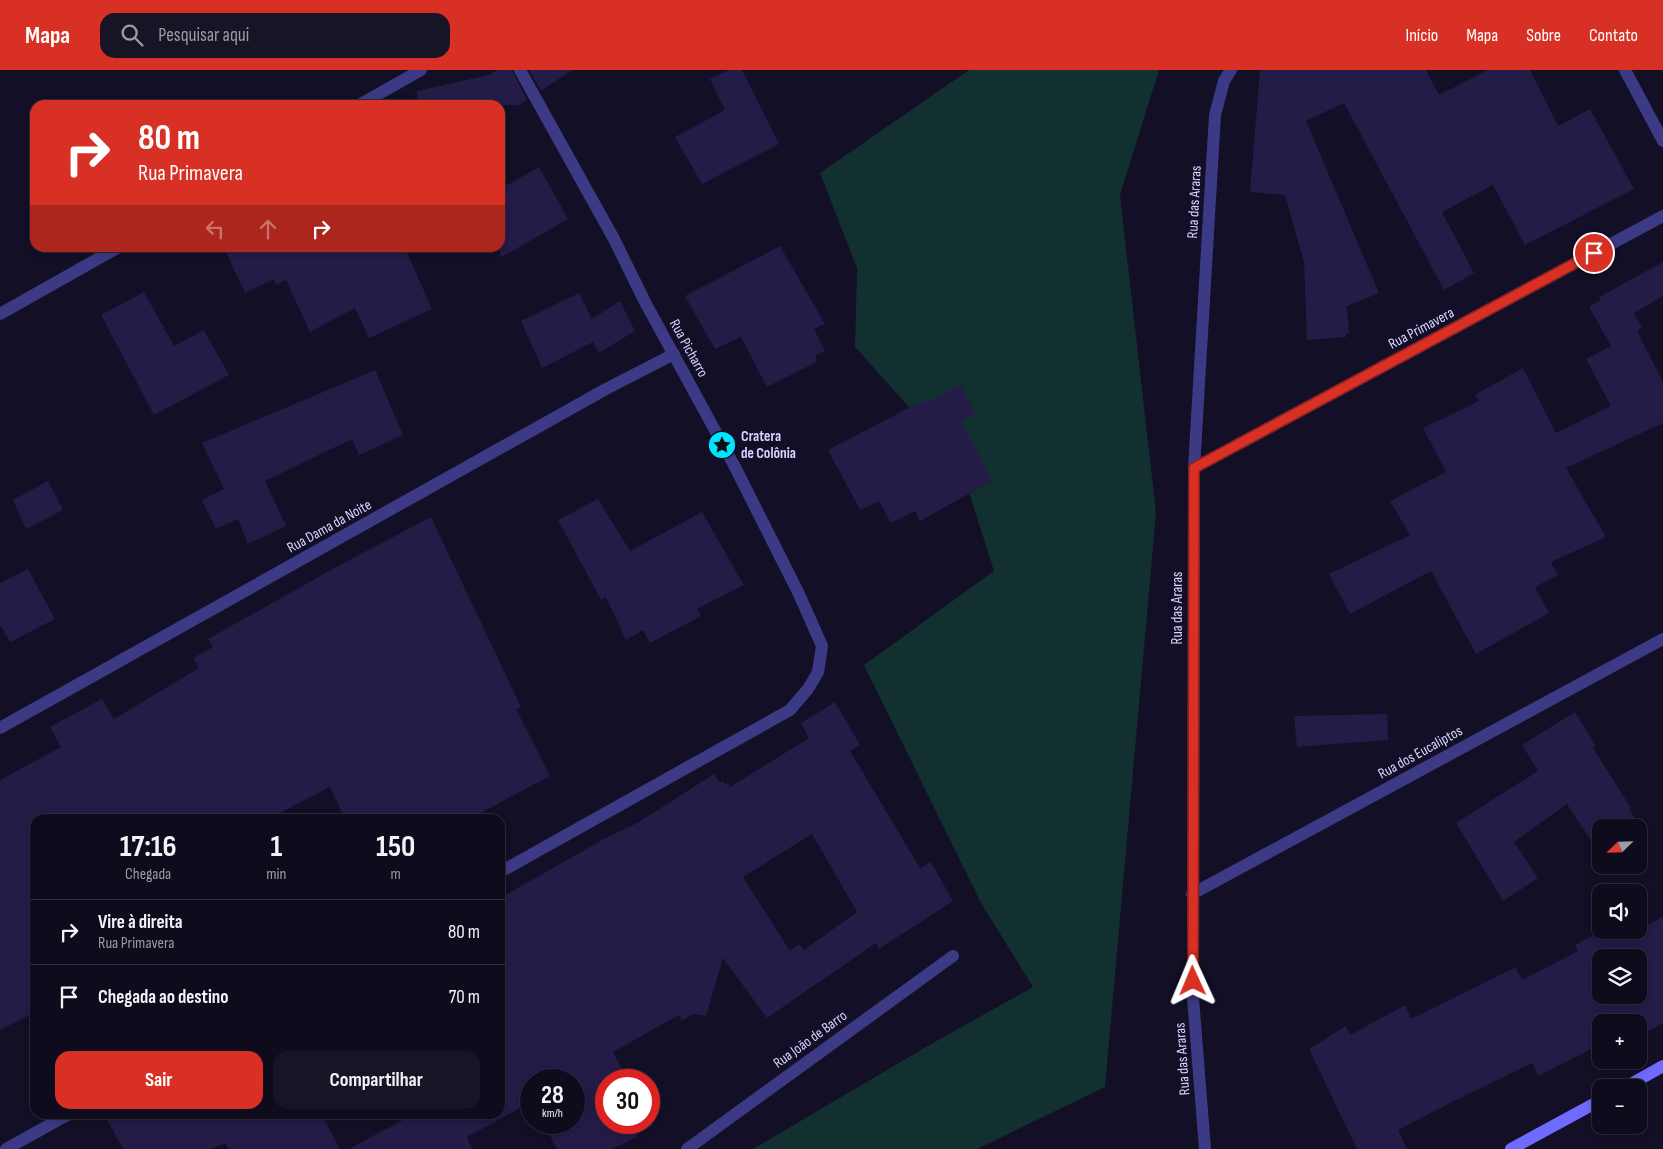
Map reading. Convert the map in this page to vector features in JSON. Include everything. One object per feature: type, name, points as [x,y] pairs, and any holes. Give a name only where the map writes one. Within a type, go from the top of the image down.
[{"type":"street","points":[[369,100],[421,70]]},
{"type":"street","name":"Rua Picharro","points":[[505,869],[790,710],[808,689],[818,672],[822,646],[774,543],[645,302],[605,222],[520,70]]},
{"type":"street","name":"Rua das Araras","points":[[1205,1149],[1193,998],[1194,468],[1215,115],[1224,81],[1230,70]]},
{"type":"street","points":[[1625,70],[1663,141]]},
{"type":"street","name":"Rua Primavera","points":[[1194,468],[1663,216]]},
{"type":"street","points":[[0,314],[109,252]]},
{"type":"street","name":"Rua Dama da Noite","points":[[0,728],[598,394],[674,354]]},
{"type":"street","name":"Rua dos Eucaliptos","points":[[1192,894],[1663,638]]},
{"type":"street","name":"Rua João de Barro","points":[[687,1149],[953,956]]},
{"type":"street","points":[[1640,1079],[1663,1066]]},
{"type":"street","points":[[1511,1149],[1592,1105]]},
{"type":"street","points":[[6,1149],[60,1119]]},
{"type":"green space","points":[[969,70],[1159,70],[1120,195],[1156,513],[1105,1087],[977,1149],[753,1149],[931,1044],[1033,987],[981,903],[864,665],[994,571],[960,464],[855,347],[857,268],[820,173]]},
{"type":"building","points":[[497,70],[512,70],[527,100],[519,105],[505,105],[505,100],[418,100],[417,91],[489,75]]},
{"type":"building","points":[[529,70],[572,70],[541,91]]},
{"type":"building","points":[[729,70],[742,70],[779,144],[702,184],[675,137],[725,110],[710,79]]},
{"type":"building","points":[[1260,70],[1426,70],[1439,95],[1488,70],[1530,70],[1558,126],[1590,109],[1634,189],[1525,245],[1493,185],[1442,212],[1474,273],[1444,290],[1344,103],[1306,121],[1379,293],[1347,306],[1349,333],[1346,333],[1346,337],[1307,340],[1304,262],[1285,195],[1250,192]]},
{"type":"building","points":[[539,167],[568,219],[500,258],[500,252],[505,252],[505,186]]},
{"type":"building","points":[[780,246],[825,324],[814,329],[825,351],[815,356],[817,362],[767,387],[741,337],[715,349],[685,296]]},
{"type":"building","points":[[226,252],[407,252],[432,309],[369,338],[355,308],[310,332],[286,280],[276,285],[274,279],[245,293]]},
{"type":"building","points":[[1663,262],[1663,296],[1634,313],[1642,328],[1637,331],[1663,382],[1663,423],[1566,468],[1606,537],[1551,562],[1558,575],[1535,587],[1549,613],[1476,654],[1431,571],[1350,614],[1329,574],[1410,535],[1390,501],[1446,472],[1423,428],[1479,401],[1475,395],[1523,368],[1556,433],[1611,406],[1586,359],[1611,346],[1589,307],[1601,300],[1599,297]]},
{"type":"building","points":[[144,292],[174,346],[204,330],[229,375],[154,415],[101,315]]},
{"type":"building","points":[[579,293],[592,319],[620,301],[635,331],[599,353],[593,342],[542,368],[521,321]]},
{"type":"building","points":[[375,370],[403,435],[359,455],[352,439],[265,481],[286,526],[248,544],[238,519],[216,529],[202,500],[224,489],[202,443]]},
{"type":"building","points":[[961,385],[975,414],[961,421],[992,481],[920,521],[915,511],[891,523],[879,501],[860,510],[828,450],[924,400],[925,403]]},
{"type":"building","points":[[48,481],[63,510],[26,529],[13,500]]},
{"type":"building","points":[[598,499],[630,551],[702,512],[744,585],[697,609],[701,616],[650,643],[643,630],[626,640],[606,597],[601,600],[558,520]]},
{"type":"building","points":[[431,517],[521,707],[516,709],[550,776],[478,814],[343,814],[330,787],[278,814],[30,814],[30,1015],[0,1030],[0,780],[61,747],[50,727],[102,699],[114,719],[199,668],[193,658],[213,647],[208,639],[338,566]]},
{"type":"building","points":[[28,569],[55,619],[10,642],[0,625],[0,583]]},
{"type":"building","points":[[835,702],[860,745],[850,751],[920,868],[931,862],[953,901],[879,949],[876,943],[767,1018],[723,958],[706,1016],[693,1014],[682,1021],[679,1015],[613,1052],[622,1069],[595,1069],[595,1134],[639,1134],[637,1137],[613,1149],[557,1149],[549,1134],[585,1134],[585,1069],[520,1069],[520,1108],[505,1116],[505,895],[604,839],[639,822],[714,774],[720,783],[723,781],[726,785],[728,783],[730,787],[809,738],[801,723]],"holes":[[[812,834],[857,912],[804,950],[799,944],[790,951],[743,877]]]},
{"type":"building","points":[[1575,712],[1596,746],[1593,748],[1631,808],[1629,809],[1635,819],[1592,819],[1592,842],[1567,804],[1514,842],[1538,878],[1503,901],[1456,823],[1538,771],[1522,745]]},
{"type":"building","points":[[1387,714],[1388,740],[1297,747],[1294,716]]},
{"type":"building","points":[[1663,917],[1663,1023],[1647,1032],[1647,1014],[1592,1014],[1592,1049],[1538,1076],[1532,1063],[1398,1130],[1407,1149],[1357,1149],[1309,1049],[1346,1026],[1350,1035],[1405,1005],[1411,1019],[1516,967],[1522,980],[1578,951],[1575,945],[1592,936],[1592,939],[1647,939],[1647,925]]},
{"type":"building","points":[[107,1119],[324,1119],[340,1149],[229,1149],[225,1143],[212,1149],[123,1149]]},
{"type":"building","points":[[405,1119],[500,1119],[467,1137],[472,1149],[349,1149]]},
{"type":"place","name":"Cratera de Colônia","points":[[722,445]]},
{"type":"route","points":[[1193,981],[1194,468],[1594,253]]}]
